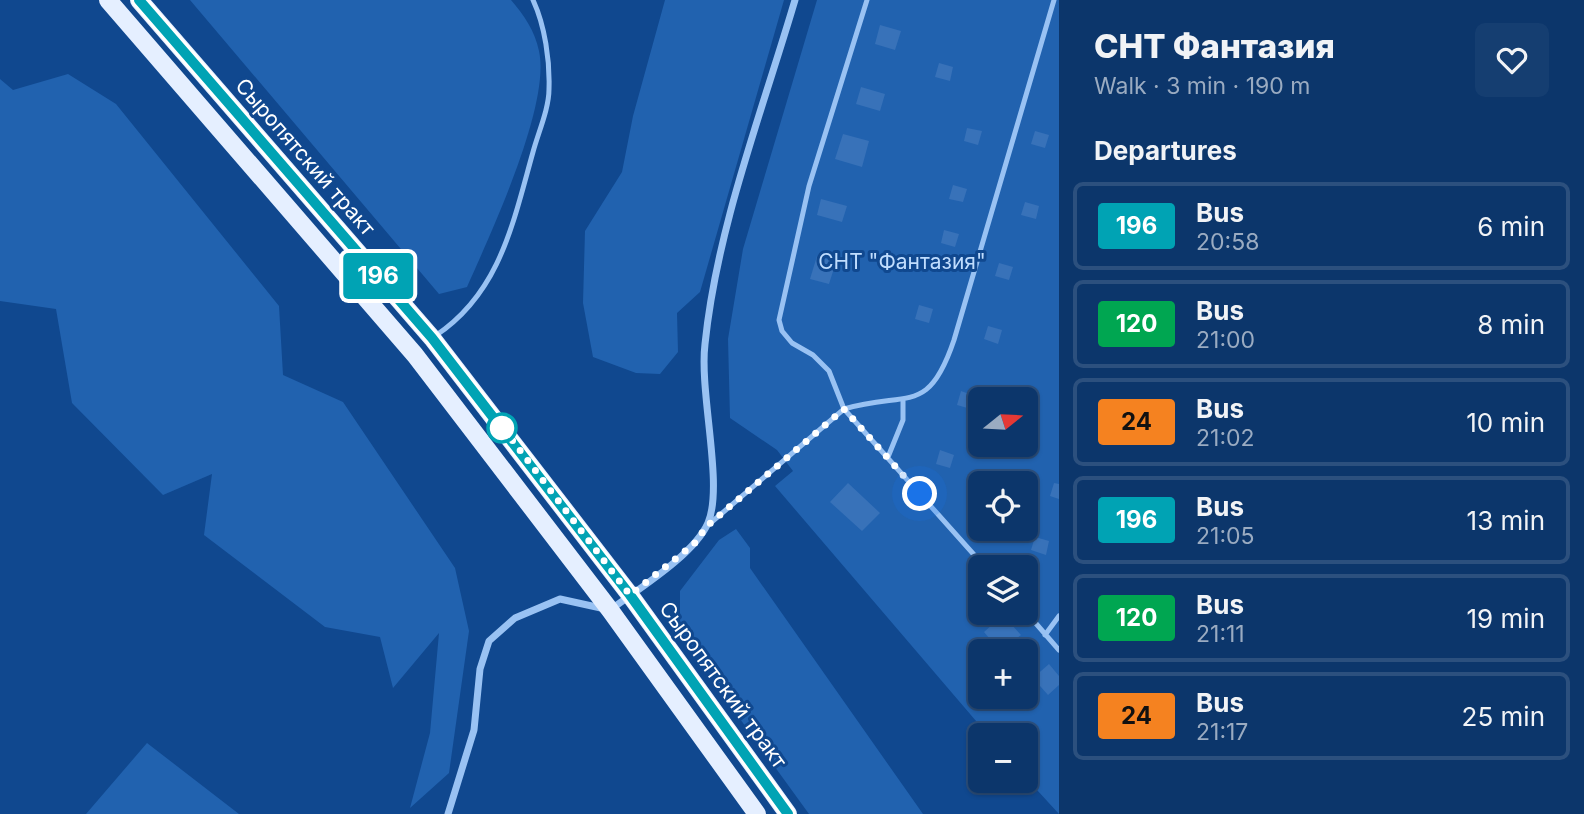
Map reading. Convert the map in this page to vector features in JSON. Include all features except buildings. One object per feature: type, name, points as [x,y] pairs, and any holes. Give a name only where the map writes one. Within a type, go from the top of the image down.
[{"type":"main road","points":[[108,0],[415,355],[610,610],[757,814]]},
{"type":"main road","name":"Сыропятский тракт","points":[[139,0],[432,338],[630,595],[788,814]]},
{"type":"street","points":[[449,814],[474,730],[480,669],[489,641],[515,618],[560,599],[610,610],[694,544],[707,526],[713,508],[714,491],[704,396],[704,345],[721,248],[795,0]]},
{"type":"lane","points":[[432,338],[456,322],[473,304],[493,276],[509,238],[549,91],[543,31],[533,0]]},
{"type":"lane","points":[[867,0],[809,186],[779,320],[782,331],[792,343],[813,355],[829,371],[844,409],[974,555]]},
{"type":"lane","points":[[707,526],[844,409],[876,401],[903,400],[933,386],[945,365],[1054,0]]},
{"type":"lane","points":[[888,457],[903,420],[903,400]]},
{"type":"lane","points":[[1045,635],[1059,615]]},
{"type":"lane","points":[[1037,625],[1059,650]]},
{"type":"green space","points":[[190,0],[511,0],[528,24],[539,51],[540,75],[536,103],[516,170],[467,287],[439,294]]},
{"type":"green space","points":[[665,0],[784,0],[700,292],[677,313],[678,352],[660,374],[636,373],[593,357],[583,303],[585,231],[622,172],[633,116]]},
{"type":"green space","name":"СНТ \"Фантазия\"","points":[[817,0],[1059,0],[1059,814],[1038,791],[1038,723],[978,723],[775,486],[793,471],[777,450],[730,418],[728,339],[743,249]]},
{"type":"green space","points":[[68,74],[116,104],[279,306],[283,375],[343,402],[455,568],[469,631],[449,773],[410,808],[430,733],[439,633],[393,688],[380,637],[325,627],[204,535],[212,474],[163,495],[72,403],[56,309],[0,301],[0,79],[13,90]]},
{"type":"green space","points":[[736,529],[750,548],[750,568],[923,814],[809,814],[680,636],[680,591],[719,540]]},
{"type":"green space","points":[[147,743],[239,814],[86,814]]},
{"type":"bus line","name":"196","points":[[139,0],[432,338],[630,595],[788,814]]},
{"type":"route","points":[[502,428],[500,424],[630,595],[694,544],[707,526],[844,409],[920,494]]}]
